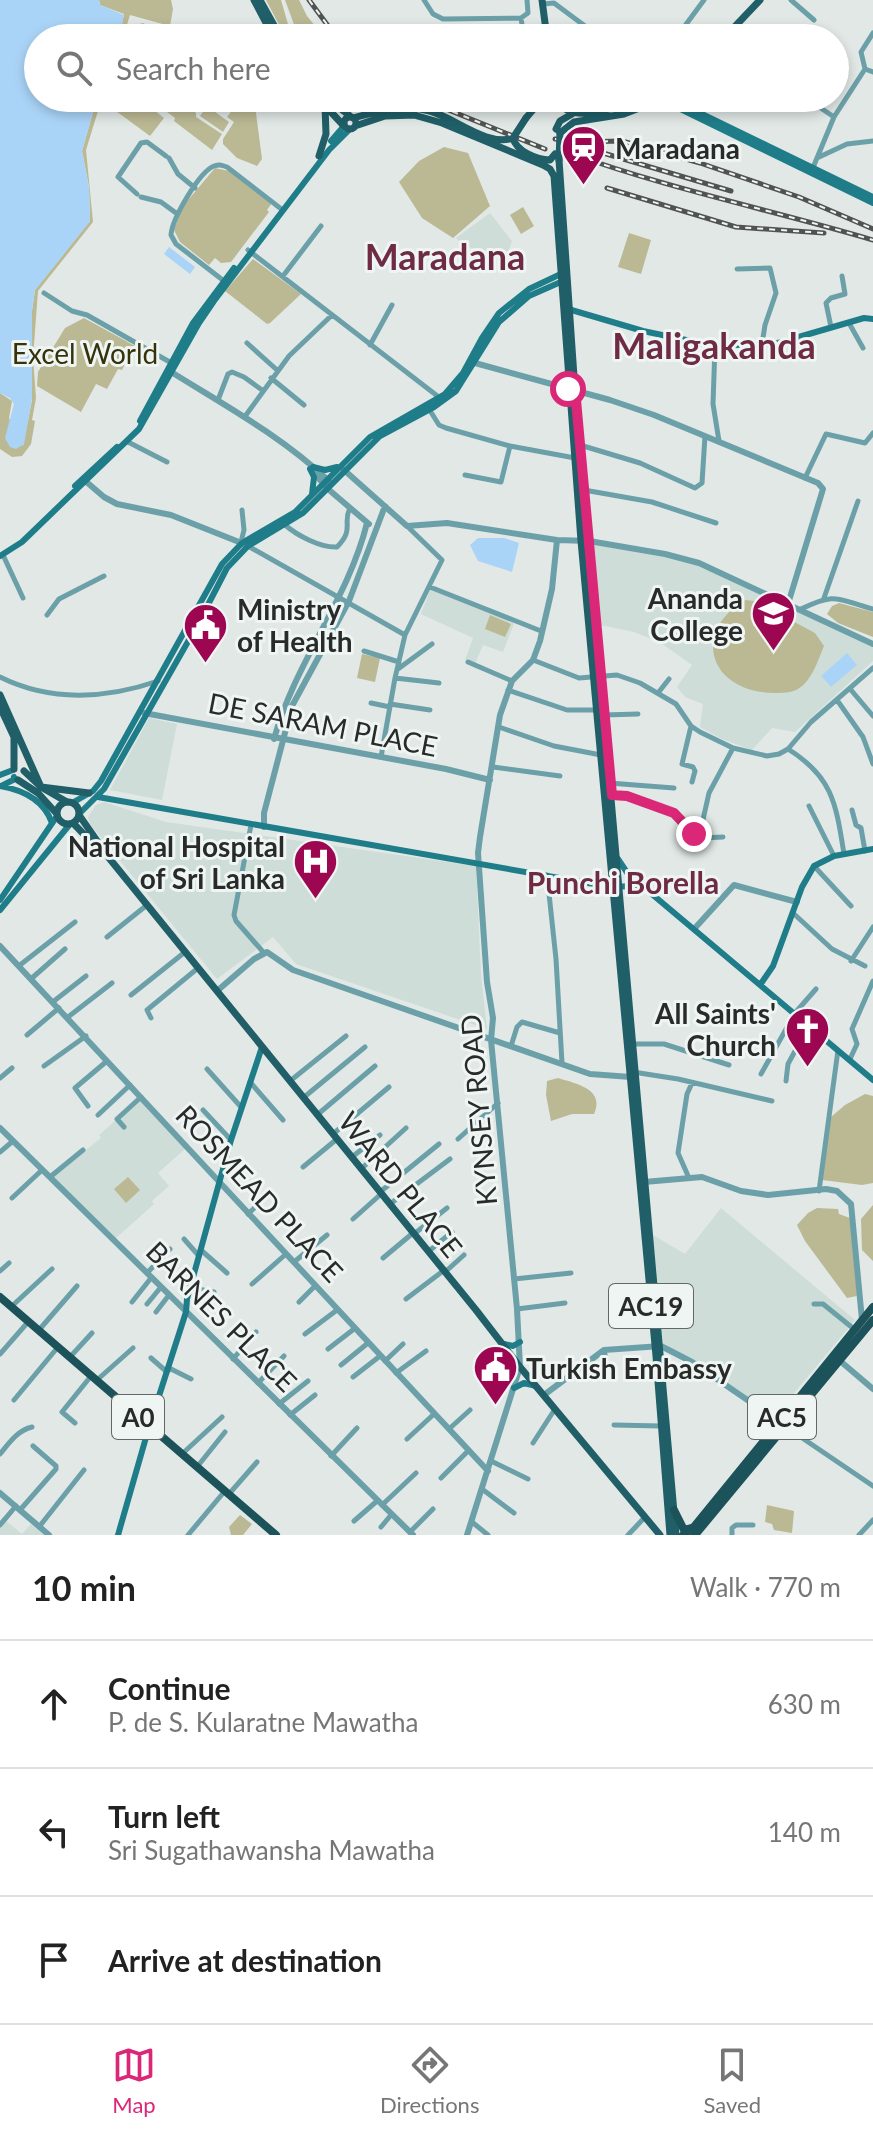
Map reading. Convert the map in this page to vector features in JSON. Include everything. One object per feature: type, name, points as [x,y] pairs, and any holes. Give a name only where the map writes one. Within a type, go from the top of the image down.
[{"type":"highway","name":"A0","points":[[0,1297],[276,1535]]},
{"type":"highway","name":"AC5","points":[[836,1357],[873,1307]]},
{"type":"highway","name":"AC5","points":[[683,1535],[694,1531],[836,1357],[873,1320]]},
{"type":"highway","points":[[674,1510],[681,1528],[694,1531]]},
{"type":"main road","points":[[254,0],[269,24]]},
{"type":"main road","points":[[260,0],[271,24]]},
{"type":"main road","points":[[737,24],[760,0]]},
{"type":"main road","points":[[543,2],[545,24]]},
{"type":"main road","points":[[319,156],[326,134],[326,112]]},
{"type":"main road","points":[[337,112],[349,123]]},
{"type":"main road","points":[[1,554],[22,542],[136,427],[199,323],[319,156],[349,123],[382,112]]},
{"type":"main road","points":[[417,112],[499,140],[513,138],[531,112]]},
{"type":"main road","points":[[570,112],[574,114]]},
{"type":"main road","points":[[558,131],[560,121],[588,112]]},
{"type":"main road","points":[[558,131],[574,122],[629,112]]},
{"type":"main road","points":[[691,112],[873,200]]},
{"type":"main road","points":[[428,114],[459,132],[544,162],[557,157]]},
{"type":"main road","points":[[84,481],[128,442],[143,424],[193,323],[349,123]]},
{"type":"main road","name":"AC19","points":[[558,131],[563,277],[568,309],[575,458],[676,1535]]},
{"type":"main road","points":[[513,138],[518,148],[544,162]]},
{"type":"main road","name":"AC19","points":[[544,162],[554,176],[572,390],[584,490],[585,541]]},
{"type":"main road","points":[[0,910],[79,814],[98,797],[227,568],[244,544],[303,513],[342,468],[380,436],[456,391],[499,322],[529,296],[563,277]]},
{"type":"main road","points":[[428,407],[458,380],[499,313],[529,289],[563,277]]},
{"type":"main road","points":[[568,309],[643,331],[715,346],[778,343],[864,318],[873,319]]},
{"type":"main road","points":[[311,498],[312,468],[342,468]]},
{"type":"main road","points":[[0,900],[55,818],[61,804],[89,793],[101,781],[144,712],[222,564],[244,544],[295,512],[328,484]]},
{"type":"main road","points":[[0,695],[41,787]]},
{"type":"main road","points":[[0,707],[14,737],[17,774],[38,793],[55,818]]},
{"type":"main road","name":"AC19","points":[[600,712],[601,755],[612,795],[618,859],[615,876]]},
{"type":"main road","points":[[0,786],[17,774],[27,759]]},
{"type":"main road","points":[[0,775],[17,774],[70,802],[78,808],[79,814]]},
{"type":"main road","points":[[0,786],[33,798],[55,818],[72,823]]},
{"type":"main road","points":[[41,787],[89,793]]},
{"type":"main road","points":[[98,797],[480,865],[616,888],[633,886],[649,891]]},
{"type":"main road","name":"WARD PLACE","points":[[79,814],[109,858],[500,1343],[660,1535]]},
{"type":"main road","name":"WARD PLACE","points":[[72,823],[109,858]]},
{"type":"main road","points":[[760,985],[773,966],[814,866],[834,856],[869,850]]},
{"type":"main road","points":[[618,859],[628,874],[873,1080]]},
{"type":"main road","points":[[597,884],[628,874]]},
{"type":"main road","points":[[118,1535],[186,1312],[231,1140],[262,1047]]},
{"type":"main road","points":[[500,1343],[510,1346],[520,1342]]},
{"type":"main road","name":"AC19","points":[[658,1346],[670,1535]]},
{"type":"main road","points":[[514,1388],[524,1383],[536,1386]]},
{"type":"street","points":[[424,0],[433,14],[443,19],[522,20]]},
{"type":"street","points":[[522,24],[528,13],[527,0]]},
{"type":"street","points":[[686,24],[704,0]]},
{"type":"street","points":[[791,0],[814,20]]},
{"type":"street","points":[[543,2],[554,3],[582,24]]},
{"type":"street","points":[[849,94],[865,69],[861,52],[873,33]]},
{"type":"street","points":[[865,69],[873,72]]},
{"type":"street","points":[[827,112],[834,117]]},
{"type":"street","points":[[811,171],[837,112]]},
{"type":"street","points":[[817,159],[847,144],[873,141]]},
{"type":"street","points":[[176,213],[161,202],[139,196],[118,177],[141,143],[147,142],[168,157],[178,174],[195,188]]},
{"type":"street","points":[[224,281],[172,240],[171,230],[176,213],[195,188],[211,168],[221,165],[280,208]]},
{"type":"street","points":[[283,276],[321,226]]},
{"type":"street","points":[[250,251],[440,398]]},
{"type":"street","points":[[737,269],[770,268],[776,293],[762,344]]},
{"type":"street","points":[[831,327],[826,303],[845,294],[842,276]]},
{"type":"street","points":[[44,293],[72,311],[84,314],[246,415],[302,459],[350,508],[376,528]]},
{"type":"street","points":[[370,345],[392,305]]},
{"type":"street","points":[[246,415],[277,370],[332,315]]},
{"type":"street","points":[[849,323],[863,348]]},
{"type":"street","points":[[247,343],[277,370]]},
{"type":"street","points":[[715,346],[713,404],[719,441]]},
{"type":"street","points":[[475,363],[625,405],[818,483],[823,489],[788,604]]},
{"type":"street","points":[[218,400],[228,374],[232,372],[262,390]]},
{"type":"street","points":[[271,378],[304,405]]},
{"type":"street","points":[[428,407],[439,425],[446,428],[510,446],[575,458]]},
{"type":"street","points":[[805,478],[826,434],[865,443],[873,433]]},
{"type":"street","points":[[580,445],[640,463],[695,488],[702,483],[705,436]]},
{"type":"street","points":[[128,442],[167,462]]},
{"type":"street","points":[[465,475],[501,482],[510,446]]},
{"type":"street","points":[[342,468],[442,560],[405,635],[381,757]]},
{"type":"street","points":[[84,481],[117,504],[171,515],[244,544],[405,635]]},
{"type":"street","points":[[584,490],[652,502],[716,523]]},
{"type":"street","points":[[824,598],[858,501]]},
{"type":"street","points":[[264,827],[264,813],[292,706],[349,601],[385,506]]},
{"type":"street","points":[[285,525],[305,538],[337,547],[347,534],[350,508]]},
{"type":"street","points":[[242,510],[244,544]]},
{"type":"street","points":[[274,739],[284,705],[339,596],[367,523]]},
{"type":"street","points":[[407,526],[447,523],[665,554],[699,563],[873,644]]},
{"type":"street","points":[[468,662],[512,681],[533,660],[552,589],[557,540]]},
{"type":"street","points":[[1,554],[23,598]]},
{"type":"street","points":[[47,615],[59,599],[104,576]]},
{"type":"street","points":[[430,587],[541,631]]},
{"type":"street","points":[[801,609],[824,598],[837,597],[873,609]]},
{"type":"street","points":[[397,670],[432,644]]},
{"type":"street","points":[[364,651],[399,662]]},
{"type":"street","points":[[533,660],[579,678],[617,675],[676,704],[691,726],[733,748],[767,756],[788,749],[811,722],[871,673]]},
{"type":"street","points":[[0,677],[18,686],[66,696],[128,691],[158,681]]},
{"type":"street","points":[[395,678],[439,683]]},
{"type":"street","points":[[658,693],[669,679]]},
{"type":"street","name":"KYNSEY ROAD","points":[[467,1535],[520,1367],[491,1040],[493,1018],[487,982],[479,846],[499,727],[512,681]]},
{"type":"street","points":[[508,690],[567,710],[638,714]]},
{"type":"street","points":[[851,690],[873,716]]},
{"type":"street","points":[[837,700],[863,737],[873,764]]},
{"type":"street","points":[[371,703],[430,710]]},
{"type":"street","name":"DE SARAM PLACE","points":[[144,712],[490,780]]},
{"type":"street","points":[[691,726],[682,764],[693,767],[692,782]]},
{"type":"street","points":[[499,727],[554,746],[601,755]]},
{"type":"street","points":[[702,824],[709,793],[733,748]]},
{"type":"street","points":[[788,749],[809,763],[825,780],[837,810],[844,854]]},
{"type":"street","points":[[493,767],[560,776]]},
{"type":"street","points":[[607,784],[674,788]]},
{"type":"street","points":[[612,795],[627,796],[674,813],[687,829],[702,838],[723,837]]},
{"type":"street","points":[[809,806],[834,856]]},
{"type":"street","points":[[852,810],[869,850]]},
{"type":"street","points":[[251,825],[234,915],[264,953]]},
{"type":"street","points":[[814,866],[851,906]]},
{"type":"street","points":[[547,875],[562,1063]]},
{"type":"street","points":[[695,928],[734,885],[797,902]]},
{"type":"street","points":[[107,937],[147,905]]},
{"type":"street","points":[[793,913],[832,949],[865,966]]},
{"type":"street","points":[[20,965],[75,922]]},
{"type":"street","points":[[851,961],[873,927]]},
{"type":"street","name":"ROSMEAD PLACE","points":[[0,946],[488,1471]]},
{"type":"street","points":[[32,978],[65,949]]},
{"type":"street","points":[[131,995],[185,952]]},
{"type":"street","points":[[217,991],[264,953],[270,953],[293,970],[590,1074],[631,1074],[692,1083],[772,1101]]},
{"type":"street","points":[[151,1018],[147,1010],[198,968]]},
{"type":"street","points":[[54,1001],[86,976]]},
{"type":"street","points":[[850,1059],[857,1044],[852,1029],[873,981]]},
{"type":"street","points":[[68,1017],[112,983]]},
{"type":"street","points":[[761,1074],[795,1013],[816,989]]},
{"type":"street","points":[[27,1035],[60,1008]]},
{"type":"street","points":[[511,1046],[517,1027],[522,1022],[560,1033]]},
{"type":"street","points":[[786,1081],[788,1064],[809,1025]]},
{"type":"street","points":[[44,1066],[86,1036]]},
{"type":"street","points":[[290,1081],[346,1036]]},
{"type":"street","points":[[629,1044],[664,1044],[729,1065]]},
{"type":"street","points":[[303,1098],[365,1047]]},
{"type":"street","points":[[819,1191],[839,1049]]},
{"type":"street","points":[[88,1106],[75,1088],[108,1060]]},
{"type":"street","points":[[317,1115],[375,1066]]},
{"type":"street","points":[[0,1078],[12,1068]]},
{"type":"street","points":[[207,1069],[241,1107]]},
{"type":"street","points":[[250,1082],[283,1120]]},
{"type":"street","points":[[689,1179],[678,1153],[687,1094],[692,1083]]},
{"type":"street","points":[[98,1115],[130,1085]]},
{"type":"street","points":[[303,1167],[389,1087]]},
{"type":"street","points":[[124,1127],[117,1119],[141,1096]]},
{"type":"street","points":[[458,1139],[498,1103]]},
{"type":"street","points":[[203,1110],[231,1140]]},
{"type":"street","name":"BARNES PLACE","points":[[0,1128],[411,1534]]},
{"type":"street","points":[[361,1169],[406,1128]]},
{"type":"street","points":[[352,1157],[380,1135]]},
{"type":"street","points":[[0,1152],[13,1141]]},
{"type":"street","points":[[353,1219],[439,1144]]},
{"type":"street","points":[[50,1177],[83,1150]]},
{"type":"street","points":[[390,1204],[450,1159]]},
{"type":"street","points":[[12,1198],[42,1170]]},
{"type":"street","points":[[642,1182],[702,1177],[741,1191],[768,1195],[837,1191],[851,1204],[862,1320]]},
{"type":"street","points":[[248,1214],[269,1194]]},
{"type":"street","points":[[383,1258],[447,1208]]},
{"type":"street","points":[[428,1252],[452,1232]]},
{"type":"street","points":[[294,1262],[327,1235]]},
{"type":"street","points":[[184,1239],[227,1273]]},
{"type":"street","points":[[132,1302],[170,1249]]},
{"type":"street","points":[[252,1284],[286,1254]]},
{"type":"street","points":[[406,1299],[464,1255]]},
{"type":"street","points":[[0,1271],[9,1263]]},
{"type":"street","points":[[11,1307],[52,1269]]},
{"type":"street","points":[[514,1279],[571,1273]]},
{"type":"street","points":[[39,1331],[77,1286]]},
{"type":"street","points":[[299,1302],[315,1286]]},
{"type":"street","points":[[147,1304],[161,1287]]},
{"type":"street","points":[[192,1288],[214,1292]]},
{"type":"street","points":[[156,1312],[169,1295]]},
{"type":"street","points":[[517,1309],[565,1303]]},
{"type":"street","points":[[814,1304],[823,1304],[854,1329]]},
{"type":"street","points":[[305,1334],[337,1310]]},
{"type":"street","points":[[0,1354],[28,1322]]},
{"type":"street","points":[[328,1349],[354,1329]]},
{"type":"street","points":[[233,1359],[256,1332]]},
{"type":"street","points":[[70,1357],[92,1333]]},
{"type":"street","points":[[341,1365],[368,1343]]},
{"type":"street","points":[[353,1377],[403,1344]]},
{"type":"street","points":[[544,1395],[604,1350],[658,1346],[692,1362],[873,1486]]},
{"type":"street","points":[[14,1400],[58,1347]]},
{"type":"street","points":[[75,1423],[62,1412],[94,1378],[133,1348]]},
{"type":"street","points":[[604,1350],[610,1376]]},
{"type":"street","points":[[396,1373],[426,1351]]},
{"type":"street","points":[[258,1383],[284,1356]]},
{"type":"street","points":[[836,1357],[873,1389]]},
{"type":"street","points":[[151,1358],[191,1379]]},
{"type":"street","points":[[279,1404],[308,1381]]},
{"type":"street","points":[[290,1415],[315,1395]]},
{"type":"street","points":[[533,1443],[555,1409]]},
{"type":"street","points":[[449,1429],[470,1410]]},
{"type":"street","points":[[407,1439],[434,1414]]},
{"type":"street","points":[[182,1454],[222,1417]]},
{"type":"street","points":[[614,1425],[661,1426]]},
{"type":"street","points":[[0,1454],[16,1435],[32,1427]]},
{"type":"street","points":[[331,1456],[357,1428]]},
{"type":"street","points":[[197,1467],[225,1432]]},
{"type":"street","points":[[0,1525],[56,1469],[33,1446]]},
{"type":"street","points":[[441,1478],[469,1450]]},
{"type":"street","points":[[491,1461],[528,1479]]},
{"type":"street","points":[[188,1535],[257,1462]]},
{"type":"street","points":[[39,1527],[84,1470]]},
{"type":"street","points":[[354,1521],[416,1473]]},
{"type":"street","points":[[482,1489],[514,1513]]},
{"type":"street","points":[[0,1493],[49,1535]]},
{"type":"street","points":[[411,1534],[433,1509]]},
{"type":"street","points":[[381,1527],[391,1515]]},
{"type":"street","points":[[628,1535],[645,1517]]},
{"type":"street","points":[[859,1535],[873,1520]]},
{"type":"street","points":[[472,1522],[488,1535]]},
{"type":"street","points":[[732,1535],[732,1528],[736,1525],[753,1525]]},
{"type":"shaded area","points":[[490,213],[512,241],[507,256],[464,246],[456,238]]},
{"type":"shaded area","name":"Ananda College","points":[[594,544],[690,562],[873,646],[873,661],[795,732],[772,728],[752,750],[722,739],[700,727],[703,704],[685,697],[677,687],[692,665],[661,643],[634,632],[600,625]]},
{"type":"shaded area","points":[[431,588],[515,621],[503,652],[483,645],[475,664],[465,660],[473,638],[421,614]]},
{"type":"shaded area","points":[[149,718],[177,724],[162,800],[110,790]]},
{"type":"shaded area","name":"National Hospital of Sri Lanka","points":[[104,802],[166,822],[476,866],[487,1029],[296,964],[273,937],[217,979],[90,824],[88,817],[96,805]]},
{"type":"shaded area","points":[[141,1098],[186,1148],[158,1173],[169,1186],[115,1239],[52,1177],[101,1138],[99,1135]]},
{"type":"shaded area","points":[[721,1208],[855,1320],[775,1416],[663,1343],[653,1235],[685,1254]]},
{"type":"shaded area","points":[[5,1520],[22,1534],[31,1524],[44,1535],[0,1535],[0,1527]]},
{"type":"green space","points":[[99,0],[171,0],[173,9],[170,24],[130,15],[127,24],[122,24],[124,14],[100,5]]},
{"type":"green space","points":[[266,0],[281,0],[288,24],[279,24]]},
{"type":"green space","points":[[285,0],[299,0],[314,24],[294,24]]},
{"type":"green space","points":[[93,112],[98,112],[86,150],[93,222],[38,291],[33,358],[36,398],[32,420],[35,421],[31,444],[22,456],[12,457],[0,449],[0,393],[12,401],[9,418],[23,446],[32,400],[32,311],[35,290],[90,221],[89,187],[82,151]]},
{"type":"green space","points":[[117,112],[156,112],[164,118],[150,136]]},
{"type":"green space","points":[[167,112],[195,112],[196,117],[222,134],[212,150],[174,121],[175,118]]},
{"type":"green space","points":[[203,112],[215,112],[229,122],[223,132],[200,116]]},
{"type":"green space","points":[[231,112],[256,112],[262,159],[257,166],[237,158],[223,144],[234,122],[227,117]]},
{"type":"green space","points":[[444,147],[468,153],[490,206],[453,238],[422,218],[399,182],[419,161]]},
{"type":"green space","points":[[215,168],[229,171],[272,203],[267,210],[269,212],[231,262],[221,263],[215,258],[209,265],[180,242],[174,230],[183,206]]},
{"type":"green space","points":[[523,207],[534,226],[521,234],[510,215]]},
{"type":"green space","points":[[629,233],[651,240],[641,274],[618,267]]},
{"type":"green space","points":[[253,259],[301,294],[267,324],[225,291]]},
{"type":"green space","name":"Excel World","points":[[84,318],[135,346],[107,389],[96,384],[81,412],[37,386],[38,372],[65,328]]},
{"type":"green space","points":[[745,600],[755,601],[815,633],[824,646],[811,676],[798,689],[780,693],[752,690],[735,683],[722,672],[713,644],[717,628],[728,613]]},
{"type":"green space","points":[[839,603],[873,612],[873,637],[838,623],[827,614],[832,606]]},
{"type":"green space","points":[[490,615],[511,624],[505,637],[485,629]]},
{"type":"green space","points":[[362,654],[380,658],[375,682],[357,678]]},
{"type":"green space","points":[[558,1078],[581,1085],[592,1093],[596,1099],[594,1114],[572,1114],[551,1121],[547,1081]]},
{"type":"green space","points":[[865,1094],[873,1096],[873,1183],[862,1185],[822,1180],[831,1117]]},
{"type":"green space","points":[[128,1177],[140,1190],[126,1203],[114,1189]]},
{"type":"green space","points":[[873,1205],[873,1261],[862,1250],[861,1219]]},
{"type":"green space","points":[[817,1208],[838,1209],[839,1214],[850,1218],[857,1296],[847,1298],[805,1241],[797,1225]]},
{"type":"green space","points":[[767,1505],[794,1511],[792,1533],[774,1530],[772,1524],[765,1522]]},
{"type":"green space","points":[[240,1515],[252,1524],[243,1535],[231,1535],[229,1527]]},
{"type":"water","points":[[0,0],[99,0],[100,5],[124,15],[122,24],[24,24],[24,112],[93,112],[82,151],[89,187],[90,221],[35,290],[32,311],[32,398],[24,444],[16,449],[10,447],[5,438],[14,404],[0,393]]},
{"type":"water","points":[[169,247],[195,267],[190,274],[164,254]]},
{"type":"water","points":[[478,538],[504,538],[519,543],[512,572],[478,561],[470,545]]},
{"type":"water","points":[[847,653],[857,665],[831,687],[821,676]]},
{"type":"railway","points":[[309,0],[327,24]]},
{"type":"railway","points":[[454,112],[545,149]]},
{"type":"railway","points":[[555,139],[587,143]]},
{"type":"railway","points":[[578,142],[622,141],[700,163],[799,197],[873,229]]},
{"type":"railway","points":[[593,150],[731,191]]},
{"type":"railway","points":[[570,153],[683,188],[873,240]]},
{"type":"railway","points":[[607,188],[736,227],[824,233]]},
{"type":"place","name":"Maradana","points":[[584,187]]},
{"type":"place","name":"Ananda College","points":[[774,653]]},
{"type":"place","name":"Ministry of Health","points":[[206,664]]},
{"type":"place","name":"National Hospital of Sri Lanka","points":[[316,901]]},
{"type":"place","name":"All Saints' Church","points":[[807,1068]]},
{"type":"place","name":"Turkish Embassy","points":[[495,1407]]},
{"type":"district","name":"Maradana","points":[[445,256]]},
{"type":"district","name":"Maligakanda","points":[[714,345]]},
{"type":"district","name":"Punchi Borella","points":[[623,882]]},
{"type":"route","points":[[568,389],[575,391],[576,400],[612,795],[627,796],[674,813],[694,834]]}]
